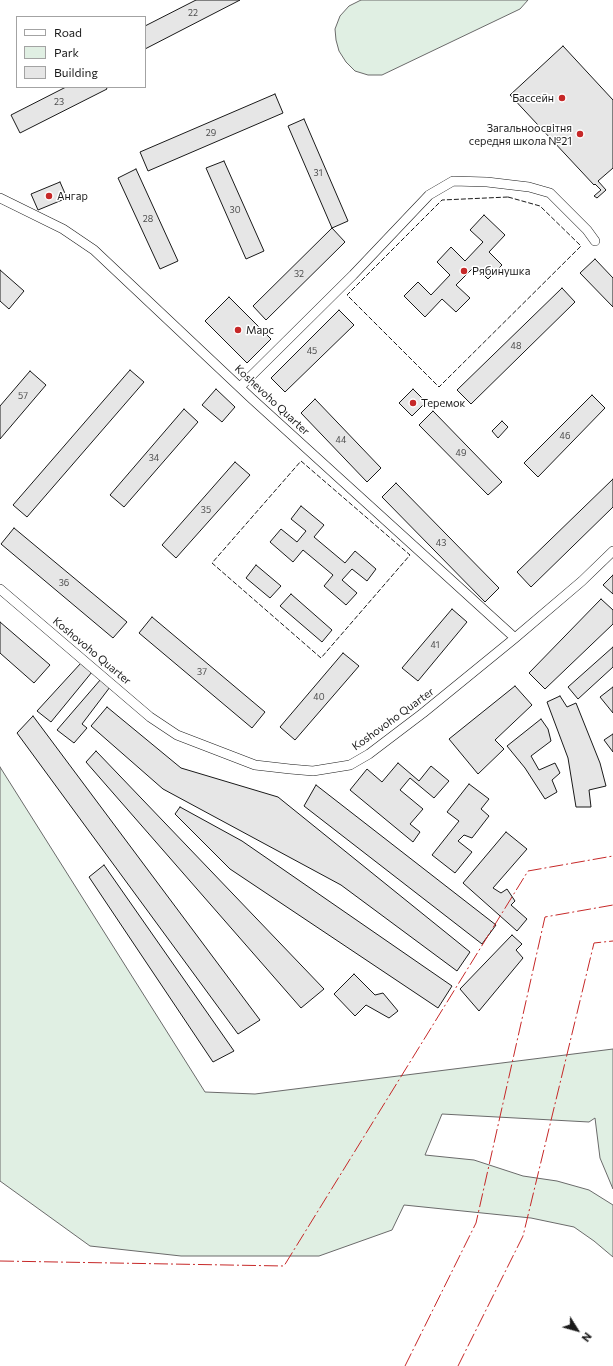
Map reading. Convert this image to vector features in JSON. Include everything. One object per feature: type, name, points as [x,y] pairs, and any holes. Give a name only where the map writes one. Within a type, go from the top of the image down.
[{"type":"street","points":[[240,387],[352,275],[429,195],[453,181],[487,182],[529,187],[550,193],[587,230],[595,241]]},
{"type":"street","name":"Koshevoho Quarter","points":[[0,198],[63,229],[94,250],[240,387],[515,638]]},
{"type":"street","name":"Koshovoho Quarter","points":[[0,589],[150,717],[177,735],[255,765],[290,770],[313,770],[350,765],[369,754],[423,714],[515,638],[582,581],[613,551]]},
{"type":"green space","points":[[361,0],[528,0],[520,9],[382,75],[368,75],[355,71],[346,62],[339,51],[336,40],[335,29],[340,16],[349,6]]},
{"type":"green space","points":[[0,767],[205,1092],[255,1094],[613,1049],[613,1189],[600,1158],[595,1118],[589,1122],[442,1114],[425,1155],[474,1160],[523,1176],[557,1181],[589,1190],[613,1205],[613,1257],[574,1227],[531,1218],[404,1205],[392,1230],[319,1256],[181,1256],[90,1246],[0,1181]]},
{"type":"building","points":[[196,0],[240,0],[146,48],[146,25]]},
{"type":"building","name":"Загальноосвітня середня школа №21","points":[[563,46],[613,100],[613,168],[598,181],[606,190],[597,198],[594,196],[601,190],[595,184],[594,185],[510,95]]},
{"type":"building","points":[[64,88],[107,89],[20,133],[11,115]]},
{"type":"building","points":[[275,94],[283,113],[148,171],[140,152]]},
{"type":"building","points":[[304,119],[348,221],[332,228],[288,126]]},
{"type":"building","points":[[224,161],[264,251],[246,259],[206,168]]},
{"type":"building","points":[[136,169],[178,261],[160,269],[118,178]]},
{"type":"building","name":"Ангар","points":[[60,182],[67,198],[38,210],[31,194]]},
{"type":"building","points":[[484,215],[505,235],[489,252],[502,265],[488,279],[475,266],[456,285],[470,298],[456,312],[442,299],[425,317],[404,296],[418,282],[431,295],[450,275],[437,262],[451,247],[465,261],[483,242],[470,230]]},
{"type":"building","points":[[332,228],[345,242],[266,320],[253,306]]},
{"type":"building","points":[[595,259],[613,278],[613,307],[580,273]]},
{"type":"building","points":[[0,270],[24,291],[9,309],[0,301]]},
{"type":"building","points":[[562,288],[575,302],[471,404],[457,390]]},
{"type":"building","name":"Марс","points":[[229,297],[271,339],[247,363],[205,321]]},
{"type":"building","points":[[339,310],[354,325],[285,392],[271,378]]},
{"type":"building","points":[[130,370],[144,382],[27,517],[13,505]]},
{"type":"building","points":[[30,371],[46,385],[0,439],[0,406]]},
{"type":"building","points":[[216,389],[235,407],[222,422],[202,405]]},
{"type":"building","name":"Теремок","points":[[413,389],[426,402],[412,416],[399,403]]},
{"type":"building","points":[[592,395],[605,408],[538,477],[524,463]]},
{"type":"building","points":[[315,399],[381,468],[367,482],[301,413]]},
{"type":"building","points":[[184,409],[198,422],[124,507],[110,495]]},
{"type":"building","points":[[433,411],[502,482],[488,495],[419,425]]},
{"type":"building","points":[[502,421],[508,427],[498,438],[492,431]]},
{"type":"building","points":[[235,462],[250,475],[176,558],[162,545]]},
{"type":"building","points":[[613,479],[613,507],[531,587],[517,572]]},
{"type":"building","points":[[396,483],[499,588],[485,602],[382,497]]},
{"type":"building","points":[[301,506],[324,525],[314,537],[345,563],[355,551],[376,569],[367,581],[352,569],[342,580],[357,593],[346,605],[324,586],[333,575],[303,550],[293,562],[270,542],[281,529],[297,542],[306,531],[291,519]]},
{"type":"building","points":[[14,528],[127,622],[113,638],[1,544]]},
{"type":"building","points":[[256,565],[281,586],[270,598],[246,578]]},
{"type":"building","points":[[613,575],[613,594],[603,585]]},
{"type":"building","points":[[291,594],[332,630],[322,642],[280,606]]},
{"type":"building","points":[[601,599],[613,610],[613,624],[545,689],[529,673]]},
{"type":"building","points":[[452,609],[467,622],[418,681],[402,668]]},
{"type":"building","points":[[152,617],[265,712],[252,728],[139,633]]},
{"type":"building","points":[[0,622],[50,665],[34,683],[0,653]]},
{"type":"building","points":[[613,647],[613,667],[578,699],[568,687]]},
{"type":"building","points":[[343,653],[359,666],[295,740],[280,727]]},
{"type":"building","points":[[81,663],[92,672],[51,722],[37,711]]},
{"type":"building","points":[[101,679],[110,687],[82,724],[87,728],[74,743],[57,730]]},
{"type":"building","points":[[515,686],[532,705],[495,740],[504,749],[478,774],[449,739]]},
{"type":"building","points":[[613,687],[613,713],[600,697]]},
{"type":"building","points":[[560,696],[567,707],[576,703],[600,763],[606,786],[589,790],[591,807],[576,807],[568,758],[547,702]]},
{"type":"building","points":[[107,707],[181,768],[278,797],[470,952],[457,971],[341,885],[163,789],[91,726]]},
{"type":"building","points":[[33,716],[260,1020],[238,1034],[17,733]]},
{"type":"building","points":[[541,719],[548,729],[551,741],[531,756],[539,770],[555,763],[560,773],[552,780],[557,792],[545,799],[525,768],[507,746]]},
{"type":"building","points":[[613,734],[613,752],[604,740]]},
{"type":"building","points":[[96,751],[324,989],[301,1008],[86,762]]},
{"type":"building","points":[[398,763],[419,781],[431,766],[449,781],[434,798],[410,778],[400,790],[423,809],[410,824],[420,832],[413,842],[350,790],[367,769],[382,782]]},
{"type":"building","points":[[469,784],[489,799],[481,809],[489,816],[472,838],[464,835],[458,841],[472,852],[455,873],[432,855],[459,821],[447,812]]},
{"type":"building","points":[[316,785],[496,925],[482,944],[304,806]]},
{"type":"building","points":[[180,807],[242,841],[452,986],[438,1008],[230,869],[175,814]]},
{"type":"building","points":[[506,832],[527,849],[493,888],[501,893],[507,889],[515,901],[511,905],[527,919],[517,931],[463,883]]},
{"type":"building","points":[[104,865],[234,1051],[213,1062],[89,877]]},
{"type":"building","points":[[512,935],[522,944],[516,950],[523,958],[479,1011],[460,989]]},
{"type":"building","points":[[354,974],[375,995],[383,993],[398,1011],[389,1018],[366,1005],[355,1016],[334,994]]},
{"type":"fence","points":[[508,197],[540,206],[581,246],[439,387],[347,295],[442,200],[508,197]]},
{"type":"fence","points":[[301,461],[410,555],[321,658],[212,563],[301,461]]},
{"type":"power","points":[[0,1261],[284,1266],[528,871],[613,856]]},
{"type":"power","points":[[405,1366],[476,1223],[545,917],[613,905]]},
{"type":"power","points":[[458,1366],[523,1236],[594,943],[613,941]]},
{"type":"place","name":"Бассейн","points":[[562,98]]},
{"type":"place","name":"Загальноосвітня середня школа №21","points":[[580,134]]},
{"type":"place","name":"Ангар","points":[[49,196]]},
{"type":"place","name":"Рябинушка","points":[[464,271]]},
{"type":"place","name":"Марс","points":[[238,330]]},
{"type":"place","name":"Теремок","points":[[413,403]]}]
